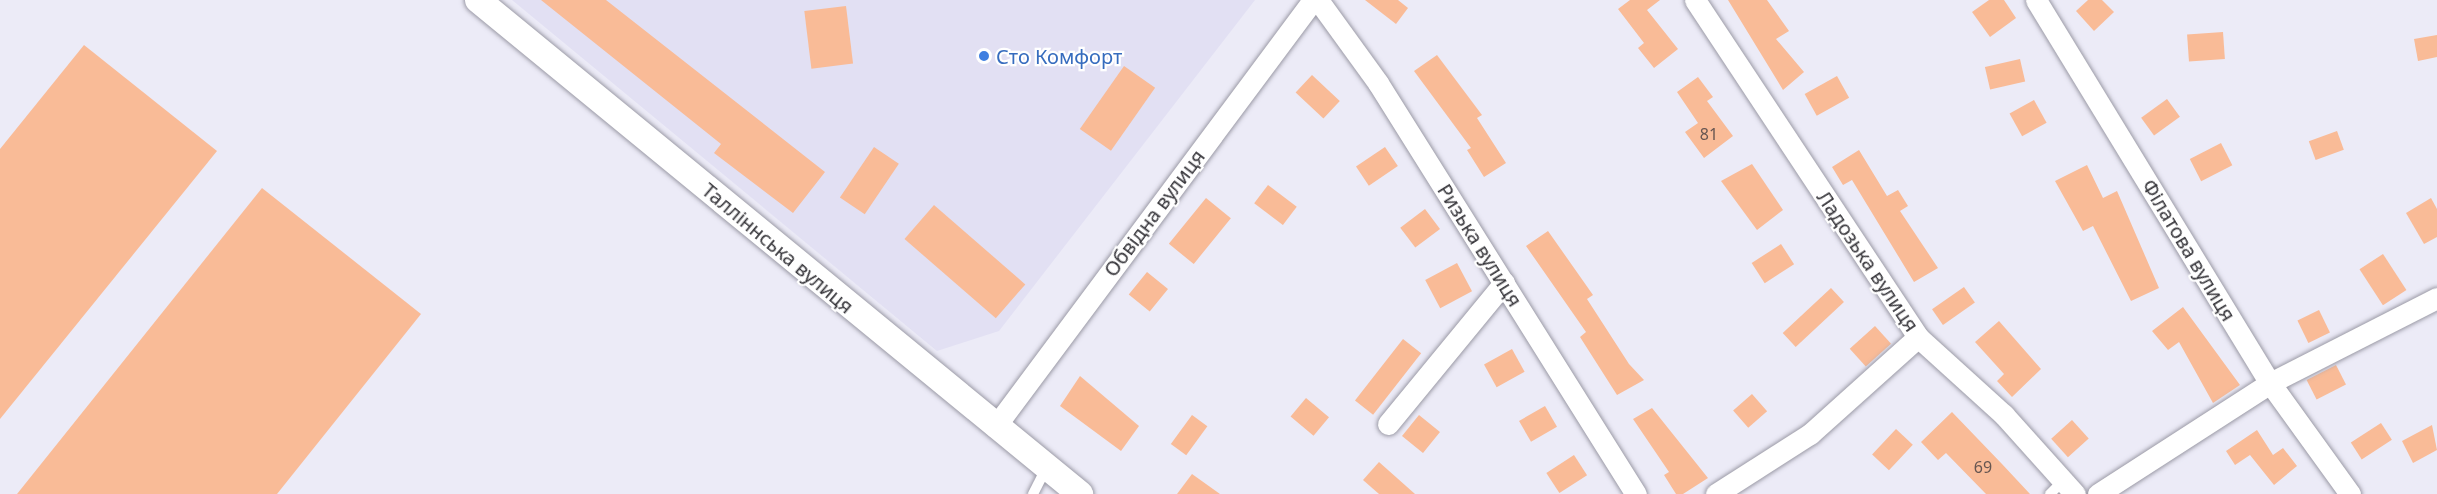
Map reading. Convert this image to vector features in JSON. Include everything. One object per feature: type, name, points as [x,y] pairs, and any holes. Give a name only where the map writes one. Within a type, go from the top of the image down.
[{"type":"street","name":"Талліннська вулиця","points":[[478,0],[995,427],[1080,494]]},
{"type":"street","name":"Обвідна вулиця","points":[[995,427],[1316,0]]},
{"type":"street","name":"Ризька вулиця","points":[[1316,0],[1378,82],[1636,494]]},
{"type":"street","name":"Ладозька вулиця","points":[[1695,0],[1917,337],[2004,416],[2063,490]]},
{"type":"street","name":"Філатова вулиця","points":[[2036,0],[2270,383],[2350,494]]},
{"type":"street","points":[[1388,424],[1504,283]]},
{"type":"street","points":[[2098,494],[2270,383],[2437,298]]},
{"type":"street","points":[[1716,494],[1810,434],[1917,337]]},
{"type":"lane","points":[[1033,494],[1046,467]]},
{"type":"shaded area","points":[[512,0],[1255,0],[999,331],[937,351]]},
{"type":"building","points":[[541,0],[606,0],[825,172],[793,213],[714,153],[721,144]]},
{"type":"building","points":[[1365,0],[1398,0],[1408,8],[1396,24]]},
{"type":"building","points":[[1630,0],[1660,0],[1647,10],[1678,49],[1654,68],[1638,48],[1644,43],[1618,9]]},
{"type":"building","points":[[1728,0],[1767,0],[1789,31],[1776,39],[1804,72],[1783,90]]},
{"type":"building","points":[[1989,0],[2004,0],[2016,18],[1990,37],[1972,12]]},
{"type":"building","points":[[2088,0],[2102,0],[2114,12],[2094,31],[2076,11]]},
{"type":"building","points":[[846,6],[853,64],[811,69],[804,11]]},
{"type":"building","points":[[2223,32],[2225,59],[2189,61],[2187,35]]},
{"type":"building","points":[[2437,35],[2437,57],[2418,61],[2414,39]]},
{"type":"building","points":[[84,45],[217,151],[0,419],[0,149]]},
{"type":"building","points":[[1437,55],[1482,115],[1477,118],[1506,163],[1484,177],[1467,150],[1471,148],[1414,71]]},
{"type":"building","points":[[2020,59],[2025,81],[1990,90],[1985,67]]},
{"type":"building","points":[[1124,66],[1155,88],[1111,151],[1080,129]]},
{"type":"building","points":[[1312,75],[1340,101],[1323,118],[1296,93]]},
{"type":"building","points":[[1837,76],[1849,98],[1817,116],[1805,94]]},
{"type":"building","points":[[1698,77],[1713,97],[1707,101],[1733,136],[1704,158],[1685,132],[1698,123],[1677,92]]},
{"type":"building","points":[[2167,99],[2180,117],[2154,136],[2141,118]]},
{"type":"building","points":[[2034,100],[2047,123],[2022,136],[2010,114]]},
{"type":"building","points":[[2337,131],[2344,150],[2316,160],[2309,141]]},
{"type":"building","points":[[2221,143],[2232,165],[2201,181],[2190,159]]},
{"type":"building","points":[[874,147],[899,164],[865,214],[840,198]]},
{"type":"building","points":[[1385,147],[1398,166],[1369,186],[1356,167]]},
{"type":"building","points":[[1859,150],[1887,196],[1898,190],[1908,206],[1900,211],[1938,268],[1914,282],[1852,180],[1843,185],[1832,167]]},
{"type":"building","points":[[1752,164],[1783,210],[1757,230],[1721,181]]},
{"type":"building","points":[[2087,165],[2103,198],[2117,191],[2159,288],[2131,301],[2093,226],[2083,231],[2055,181]]},
{"type":"building","points":[[1268,185],[1297,207],[1283,225],[1254,203]]},
{"type":"building","points":[[262,188],[421,314],[277,494],[17,494]]},
{"type":"building","points":[[1206,198],[1231,218],[1194,264],[1169,244]]},
{"type":"building","points":[[2431,198],[2437,209],[2437,237],[2424,244],[2406,213]]},
{"type":"building","points":[[934,205],[1025,284],[996,318],[904,239]]},
{"type":"building","points":[[1425,209],[1440,229],[1415,248],[1400,228]]},
{"type":"building","points":[[1548,231],[1593,295],[1587,299],[1629,364],[1644,380],[1617,395],[1580,337],[1586,332],[1526,246]]},
{"type":"building","points":[[1781,244],[1794,264],[1765,283],[1752,263]]},
{"type":"building","points":[[2383,254],[2406,290],[2383,305],[2360,269]]},
{"type":"building","points":[[1457,263],[1472,291],[1440,308],[1425,280]]},
{"type":"building","points":[[1147,272],[1168,289],[1150,312],[1129,295]]},
{"type":"building","points":[[1964,287],[1975,303],[1943,325],[1932,309]]},
{"type":"building","points":[[1831,288],[1844,302],[1796,347],[1783,333]]},
{"type":"building","points":[[2183,307],[2240,385],[2213,403],[2179,342],[2168,350],[2152,331]]},
{"type":"building","points":[[2319,310],[2330,332],[2308,343],[2297,321]]},
{"type":"building","points":[[1999,321],[2041,369],[2012,397],[1997,381],[2004,374],[1975,342]]},
{"type":"building","points":[[1875,326],[1891,344],[1866,367],[1850,349]]},
{"type":"building","points":[[1403,339],[1421,353],[1373,415],[1355,400]]},
{"type":"building","points":[[1512,349],[1525,372],[1497,387],[1484,365]]},
{"type":"building","points":[[2336,365],[2346,385],[2317,400],[2307,380]]},
{"type":"building","points":[[1080,376],[1139,426],[1121,451],[1060,406]]},
{"type":"building","points":[[1752,394],[1767,411],[1748,428],[1733,410]]},
{"type":"building","points":[[1306,398],[1329,417],[1314,436],[1291,416]]},
{"type":"building","points":[[1545,406],[1557,427],[1531,442],[1519,421]]},
{"type":"building","points":[[1652,408],[1708,478],[1683,494],[1676,494],[1664,475],[1669,472],[1633,419]]},
{"type":"building","points":[[1952,412],[2030,494],[1986,494],[1946,453],[1938,460],[1921,442]]},
{"type":"building","points":[[1192,415],[1207,426],[1186,455],[1171,444]]},
{"type":"building","points":[[1419,415],[1440,432],[1423,453],[1402,436]]},
{"type":"building","points":[[2072,420],[2089,439],[2068,457],[2051,439]]},
{"type":"building","points":[[2381,423],[2392,440],[2362,459],[2351,443]]},
{"type":"building","points":[[2432,425],[2437,450],[2413,463],[2402,441]]},
{"type":"building","points":[[1896,429],[1913,445],[1889,470],[1872,455]]},
{"type":"building","points":[[2257,430],[2273,455],[2283,448],[2297,466],[2274,485],[2250,455],[2235,465],[2226,451]]},
{"type":"building","points":[[1574,455],[1587,475],[1559,493],[1546,473]]},
{"type":"building","points":[[1379,462],[1415,494],[1379,494],[1363,480]]},
{"type":"building","points":[[1192,474],[1220,494],[1177,494]]},
{"type":"place","name":"Сто Комфорт","points":[[984,56]]}]
